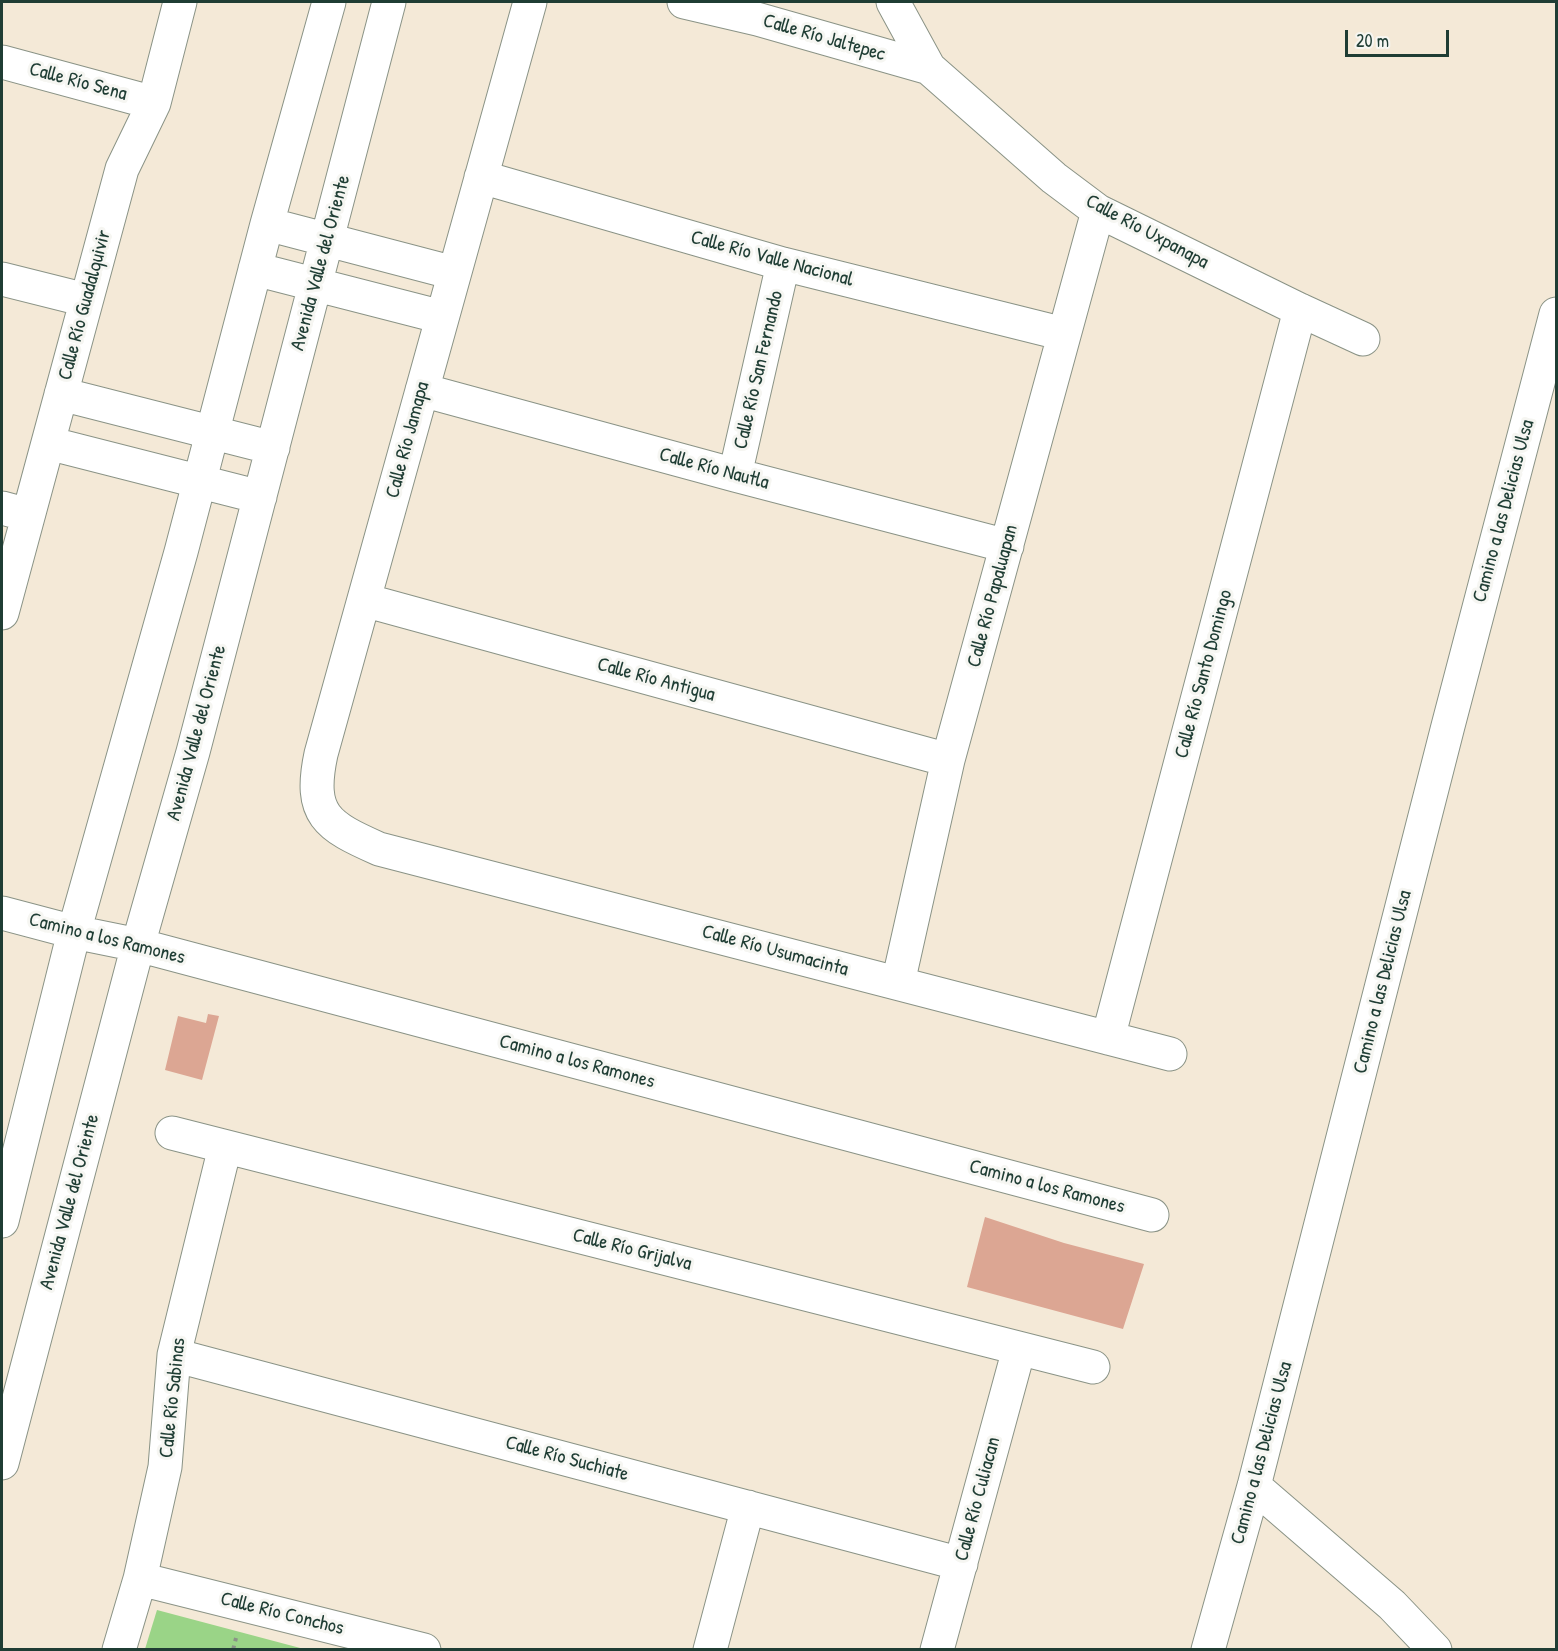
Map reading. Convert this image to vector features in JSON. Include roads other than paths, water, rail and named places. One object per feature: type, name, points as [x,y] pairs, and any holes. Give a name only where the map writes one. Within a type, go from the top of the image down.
[{"type":"street","name":"Calle Río Guadalquivir","points":[[2,613],[15,512],[48,443],[122,169],[154,103],[180,2]]},
{"type":"street","points":[[2,1221],[74,932],[329,2]]},
{"type":"street","name":"Avenida Valle del Oriente","points":[[2,1463],[138,945],[193,752],[389,2]]},
{"type":"street","name":"Calle Río Jamapa","points":[[379,849],[350,836],[330,821],[319,804],[316,782],[321,754],[530,2]]},
{"type":"street","name":"Calle Río Jaltepec","points":[[684,2],[759,10],[929,68]]},
{"type":"street","name":"Calle Río Uxpanapa","points":[[893,2],[929,68],[1054,178],[1098,212],[1363,339]]},
{"type":"street","name":"Calle Río Sena","points":[[2,62],[154,103]]},
{"type":"street","name":"Calle Río Valle Nacional","points":[[481,177],[783,264],[1064,334]]},
{"type":"street","name":"Calle Río Papaluapan","points":[[898,983],[948,760],[1098,212]]},
{"type":"street","points":[[267,224],[454,273]]},
{"type":"street","name":"Calle Río San Fernando","points":[[735,475],[783,264]]},
{"type":"street","points":[[255,269],[442,316]]},
{"type":"street","points":[[2,279],[86,300]]},
{"type":"street","name":"Calle Río Santo Domingo","points":[[1108,1038],[1300,310]]},
{"type":"street","name":"Camino a las Delicias Ulsa","points":[[1208,1650],[1254,1486],[1448,726],[1557,314]]},
{"type":"street","name":"Calle Río Nautla","points":[[422,390],[1007,546]]},
{"type":"street","points":[[61,394],[273,448]]},
{"type":"street","points":[[48,443],[260,497]]},
{"type":"street","name":"Calle Río Antigua","points":[[364,600],[948,760]]},
{"type":"street","name":"Calle Río Usumacinta","points":[[379,849],[1170,1054]]},
{"type":"street","name":"Camino a los Ramones","points":[[2,913],[74,932],[138,945],[1152,1215]]},
{"type":"street","name":"Calle Río Grijalva","points":[[172,1133],[1093,1367]]},
{"type":"street","name":"Calle Río Sabinas","points":[[119,1650],[140,1579],[165,1467],[174,1355],[225,1146]]},
{"type":"street","name":"Calle Río Culiacan","points":[[938,1650],[1019,1349]]},
{"type":"street","name":"Calle Río Suchiate","points":[[174,1355],[961,1564]]},
{"type":"street","points":[[1254,1486],[1392,1605],[1435,1650]]},
{"type":"street","points":[[710,1650],[748,1508]]},
{"type":"street","name":"Calle Río Conchos","points":[[140,1579],[424,1650]]}]
